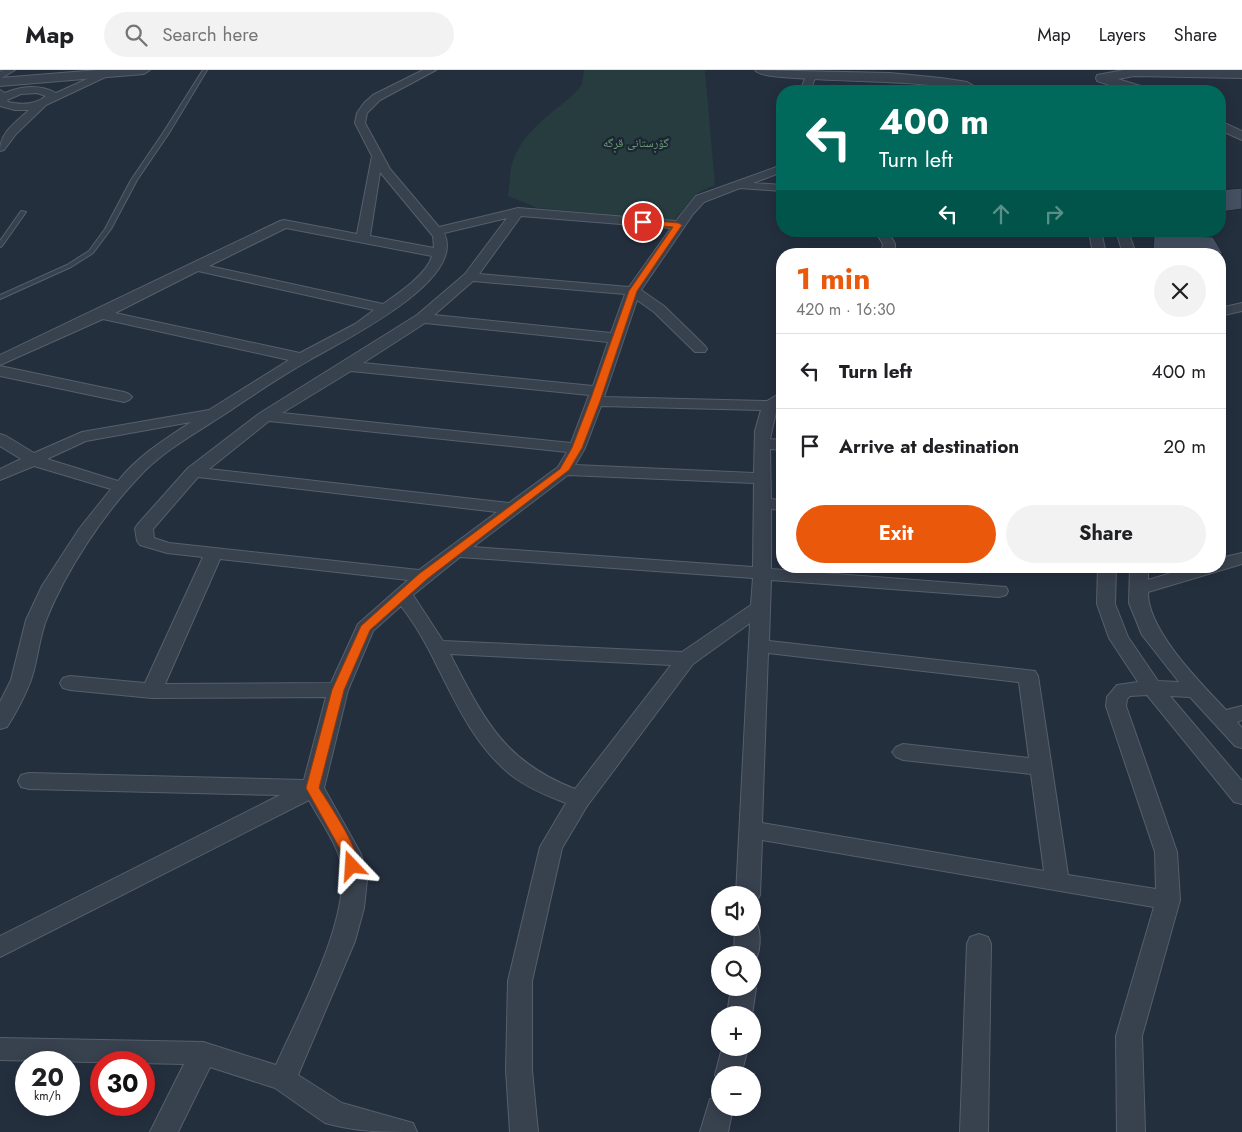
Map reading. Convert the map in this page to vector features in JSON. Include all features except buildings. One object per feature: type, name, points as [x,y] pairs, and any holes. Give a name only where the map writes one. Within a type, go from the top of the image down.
[{"type":"street","points":[[0,76],[10,70]]},
{"type":"street","points":[[0,82],[144,70]]},
{"type":"street","points":[[0,722],[21,680],[36,620],[51,586],[85,533],[121,487],[147,460],[215,413],[302,358],[360,328],[387,309],[424,278],[436,264],[441,244],[436,231],[385,170],[360,123],[362,111],[378,97],[431,70]]},
{"type":"street","points":[[761,70],[807,74],[923,78],[962,85]]},
{"type":"street","points":[[867,76],[934,70]]},
{"type":"street","points":[[958,71],[961,80],[966,85]]},
{"type":"street","points":[[8,124],[44,102],[111,72]]},
{"type":"street","points":[[1100,80],[1134,72],[1242,74]]},
{"type":"street","points":[[1100,80],[1119,85]]},
{"type":"street","points":[[0,148],[8,124],[52,96],[49,93],[35,90],[16,92],[1,100]]},
{"type":"street","points":[[1,100],[17,107],[44,102]]},
{"type":"street","points":[[1226,116],[1242,122]]},
{"type":"street","points":[[1226,128],[1242,136]]},
{"type":"street","points":[[363,239],[377,156]]},
{"type":"street","points":[[283,1079],[343,941],[352,908],[355,879],[350,854],[313,788],[338,690],[365,628],[423,576],[564,470],[577,448],[633,291],[678,225],[700,199],[776,170]]},
{"type":"street","points":[[735,185],[776,188]]},
{"type":"street","points":[[436,231],[518,212],[678,225]]},
{"type":"street","points":[[423,576],[166,548],[146,541],[144,528],[194,472],[266,416],[422,318],[470,277],[518,212]]},
{"type":"street","points":[[0,361],[101,314],[284,224],[439,253]]},
{"type":"street","points":[[196,267],[387,309]]},
{"type":"street","points":[[470,277],[633,291],[659,309],[700,349]]},
{"type":"street","points":[[1226,311],[1242,307]]},
{"type":"street","points":[[101,314],[302,358]]},
{"type":"street","points":[[422,318],[616,338]]},
{"type":"street","points":[[348,366],[596,396],[776,402],[763,431],[762,443],[761,607],[748,886]]},
{"type":"street","points":[[0,371],[124,397]]},
{"type":"street","points":[[0,475],[82,437],[215,413]]},
{"type":"street","points":[[266,416],[577,448]]},
{"type":"street","points":[[0,439],[33,460],[121,487]]},
{"type":"street","points":[[762,443],[776,444]]},
{"type":"street","points":[[564,470],[761,478]]},
{"type":"street","points":[[194,472],[513,509]]},
{"type":"street","points":[[762,503],[776,504]]},
{"type":"street","points":[[458,551],[999,591]]},
{"type":"street","points":[[152,691],[214,552]]},
{"type":"street","points":[[1226,562],[1242,558]]},
{"type":"street","points":[[1107,573],[1106,604],[1119,638],[1152,688],[1242,796]]},
{"type":"street","points":[[1139,573],[1138,603],[1152,635],[1196,690],[1242,741]]},
{"type":"street","points":[[1138,589],[1191,573]]},
{"type":"street","points":[[404,594],[437,647],[460,693],[486,736],[510,761],[536,781],[579,800]]},
{"type":"street","points":[[524,1132],[519,1070],[520,981],[551,847],[579,800],[686,659],[761,607]]},
{"type":"street","points":[[759,646],[1028,676],[1057,882]]},
{"type":"street","points":[[437,647],[686,659]]},
{"type":"street","points":[[70,683],[152,691],[338,690]]},
{"type":"street","points":[[1131,1132],[1129,1036],[1168,900],[1166,852],[1116,706],[1117,697],[1124,690],[1152,688],[1196,690]]},
{"type":"street","points":[[1222,719],[1242,713]]},
{"type":"street","points":[[903,752],[1041,767]]},
{"type":"street","points":[[29,781],[313,788]]},
{"type":"street","points":[[0,947],[313,788]]},
{"type":"street","points":[[750,829],[1168,900]]},
{"type":"street","points":[[974,1132],[979,944]]},
{"type":"street","points":[[0,1049],[203,1053],[283,1079],[335,1114],[403,1132]]},
{"type":"street","points":[[164,1132],[203,1053]]},
{"type":"street","points":[[714,1132],[718,1116]]},
{"type":"lane","points":[[0,297],[69,266],[90,252],[108,230],[134,180],[205,70]]},
{"type":"lane","points":[[0,245],[23,212]]},
{"type":"green space","name":"گۆڕستانی قڕگە","points":[[584,70],[705,70],[715,185],[699,192],[674,220],[538,208],[508,196],[511,167],[519,147],[533,129],[577,91],[582,84]]},
{"type":"route","points":[[352,866],[350,854],[313,788],[338,690],[365,628],[423,576],[564,470],[577,448],[633,291],[678,225],[643,222]]}]
